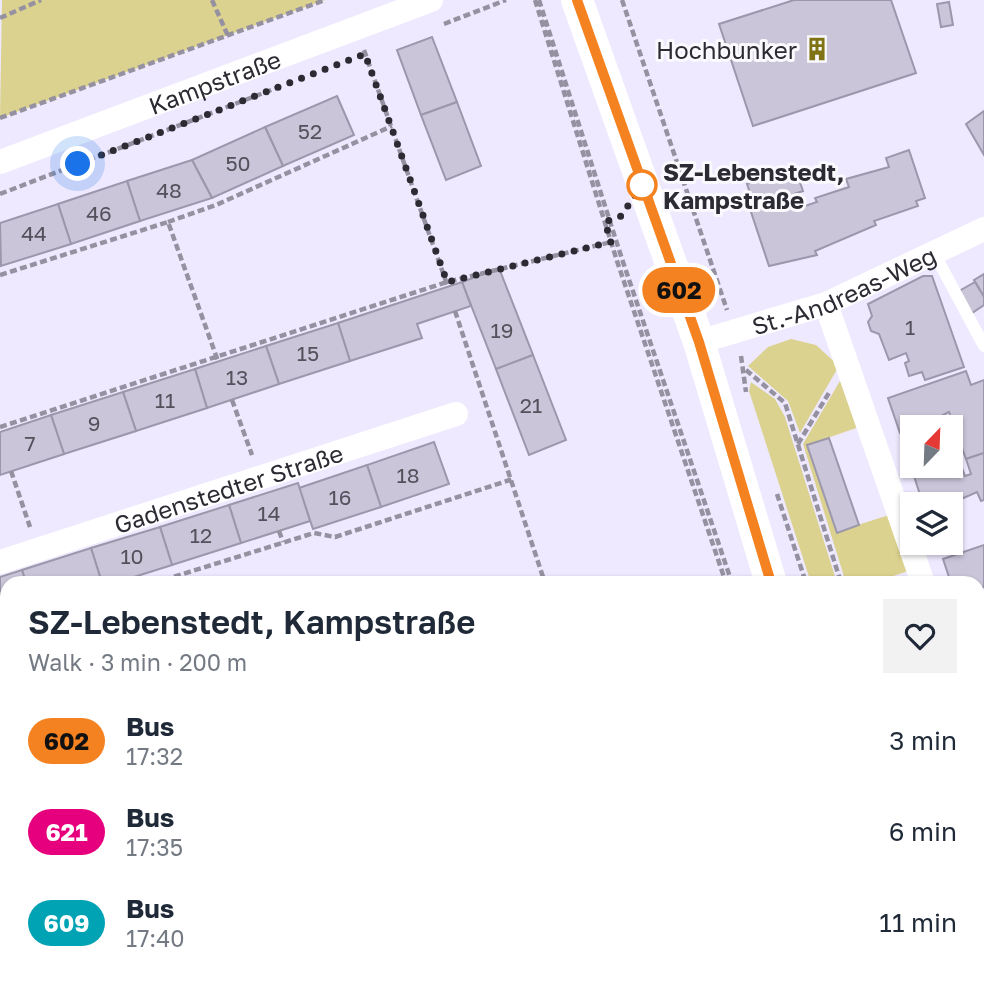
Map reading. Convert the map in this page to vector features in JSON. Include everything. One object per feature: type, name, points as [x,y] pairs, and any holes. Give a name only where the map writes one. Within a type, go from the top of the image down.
[{"type":"street","name":"Kampstraße","points":[[0,162],[431,0]]},
{"type":"street","points":[[577,0],[699,342],[769,576]]},
{"type":"street","name":"St.-Andreas-Weg","points":[[699,342],[826,304],[984,229]]},
{"type":"street","points":[[826,304],[921,576]]},
{"type":"street","name":"Gadenstedter Straße","points":[[0,562],[456,414]]},
{"type":"lane","points":[[934,253],[984,346]]},
{"type":"path","points":[[0,18],[41,0]]},
{"type":"path","points":[[212,0],[228,36]]},
{"type":"path","points":[[0,118],[326,0]]},
{"type":"path","points":[[442,24],[506,0]]},
{"type":"path","points":[[537,0],[607,221],[730,576]]},
{"type":"path","points":[[622,0],[658,116],[745,370],[785,403],[839,576]]},
{"type":"path","points":[[356,28],[448,285]]},
{"type":"path","points":[[352,59],[378,49]]},
{"type":"path","points":[[0,194],[287,84]]},
{"type":"path","points":[[0,275],[216,205],[392,126]]},
{"type":"path","points":[[584,143],[596,141]]},
{"type":"path","points":[[607,221],[621,216]]},
{"type":"path","points":[[607,221],[611,242],[724,576]]},
{"type":"path","points":[[168,222],[218,359]]},
{"type":"path","points":[[0,427],[448,285],[611,242]]},
{"type":"path","points":[[456,311],[513,478],[543,576]]},
{"type":"path","points":[[798,444],[846,363]]},
{"type":"path","points":[[232,400],[262,479]]},
{"type":"path","points":[[11,471],[38,550]]},
{"type":"path","points":[[176,576],[314,533],[335,537],[513,478]]},
{"type":"path","points":[[279,531],[283,542]]},
{"type":"shaded area","points":[[2,0],[325,0],[0,118]]},
{"type":"shaded area","points":[[791,339],[816,345],[839,366],[800,433],[788,401],[748,366],[768,347]]},
{"type":"shaded area","points":[[844,374],[862,426],[807,445],[836,532],[892,514],[900,538],[900,555],[906,555],[911,570],[893,576],[844,576],[803,444]]},
{"type":"shaded area","points":[[751,382],[775,399],[785,417],[835,576],[809,576],[749,391]]},
{"type":"building","name":"Hochbunker","points":[[794,0],[891,0],[916,73],[753,126],[719,24]]},
{"type":"building","points":[[949,2],[953,25],[941,27],[937,4]]},
{"type":"building","points":[[432,37],[457,102],[421,115],[397,50]]},
{"type":"building","points":[[337,96],[354,135],[283,166],[265,127]]},
{"type":"building","points":[[457,102],[481,166],[446,180],[421,115]]},
{"type":"building","points":[[984,111],[984,155],[966,124]]},
{"type":"building","points":[[265,127],[283,166],[212,198],[192,160]]},
{"type":"building","points":[[909,150],[925,198],[916,201],[918,206],[874,221],[876,225],[815,251],[817,255],[769,266],[745,194],[750,193],[747,184],[795,168],[803,191],[794,194],[799,208],[817,202],[815,198],[849,187],[846,179],[889,167],[886,158]]},
{"type":"building","points":[[192,160],[212,198],[140,221],[127,181]]},
{"type":"building","points":[[127,181],[140,221],[71,244],[58,204]]},
{"type":"building","points":[[58,204],[71,244],[1,266],[0,223]]},
{"type":"building","points":[[499,268],[533,355],[496,369],[462,282]]},
{"type":"building","points":[[984,274],[984,297],[974,280]]},
{"type":"building","points":[[923,276],[932,276],[964,367],[925,380],[922,372],[909,376],[905,363],[909,361],[906,353],[889,360],[879,334],[871,331],[868,322],[872,316],[868,304]]},
{"type":"building","points":[[462,282],[471,306],[417,324],[422,338],[350,361],[338,323]]},
{"type":"building","points":[[975,282],[984,297],[984,305],[972,313],[959,291]]},
{"type":"building","points":[[338,323],[350,361],[279,384],[266,346]]},
{"type":"building","points":[[266,346],[279,384],[207,408],[195,369]]},
{"type":"building","points":[[533,355],[566,440],[529,455],[496,369]]},
{"type":"building","points":[[195,369],[207,408],[136,431],[123,392]]},
{"type":"building","points":[[966,371],[971,385],[984,380],[984,453],[966,459],[963,451],[963,415],[950,415],[949,412],[943,415],[900,415],[900,433],[888,398]]},
{"type":"building","points":[[123,392],[136,431],[64,454],[51,415]]},
{"type":"building","points":[[51,415],[64,454],[0,475],[0,432]]},
{"type":"building","points":[[829,438],[859,525],[837,533],[807,445]]},
{"type":"building","points":[[434,442],[449,484],[381,507],[367,465]]},
{"type":"building","points":[[984,453],[984,500],[981,501],[977,492],[963,498],[963,492],[919,492],[915,478],[963,478],[963,471],[965,476],[971,474],[966,459]]},
{"type":"building","points":[[367,465],[381,507],[313,529],[299,488]]},
{"type":"building","points":[[298,483],[310,521],[241,543],[229,505]]},
{"type":"building","points":[[229,505],[241,543],[172,565],[160,527]]},
{"type":"building","points":[[160,527],[172,565],[137,576],[100,576],[91,548]]},
{"type":"building","points":[[984,545],[984,576],[949,576],[943,559],[963,555],[963,552]]},
{"type":"building","points":[[91,548],[100,576],[24,576],[22,570]]},
{"type":"building","points":[[22,570],[24,576],[3,576]]},
{"type":"bus line","name":"602","points":[[577,0],[699,342],[769,576]]},
{"type":"place","name":"Hochbunker","points":[[817,49]]},
{"type":"place","name":"SZ-Lebenstedt, Kampstraße","points":[[642,185]]},
{"type":"route","points":[[78,164],[365,54],[447,282],[611,242],[605,222],[621,216],[642,185]]}]
